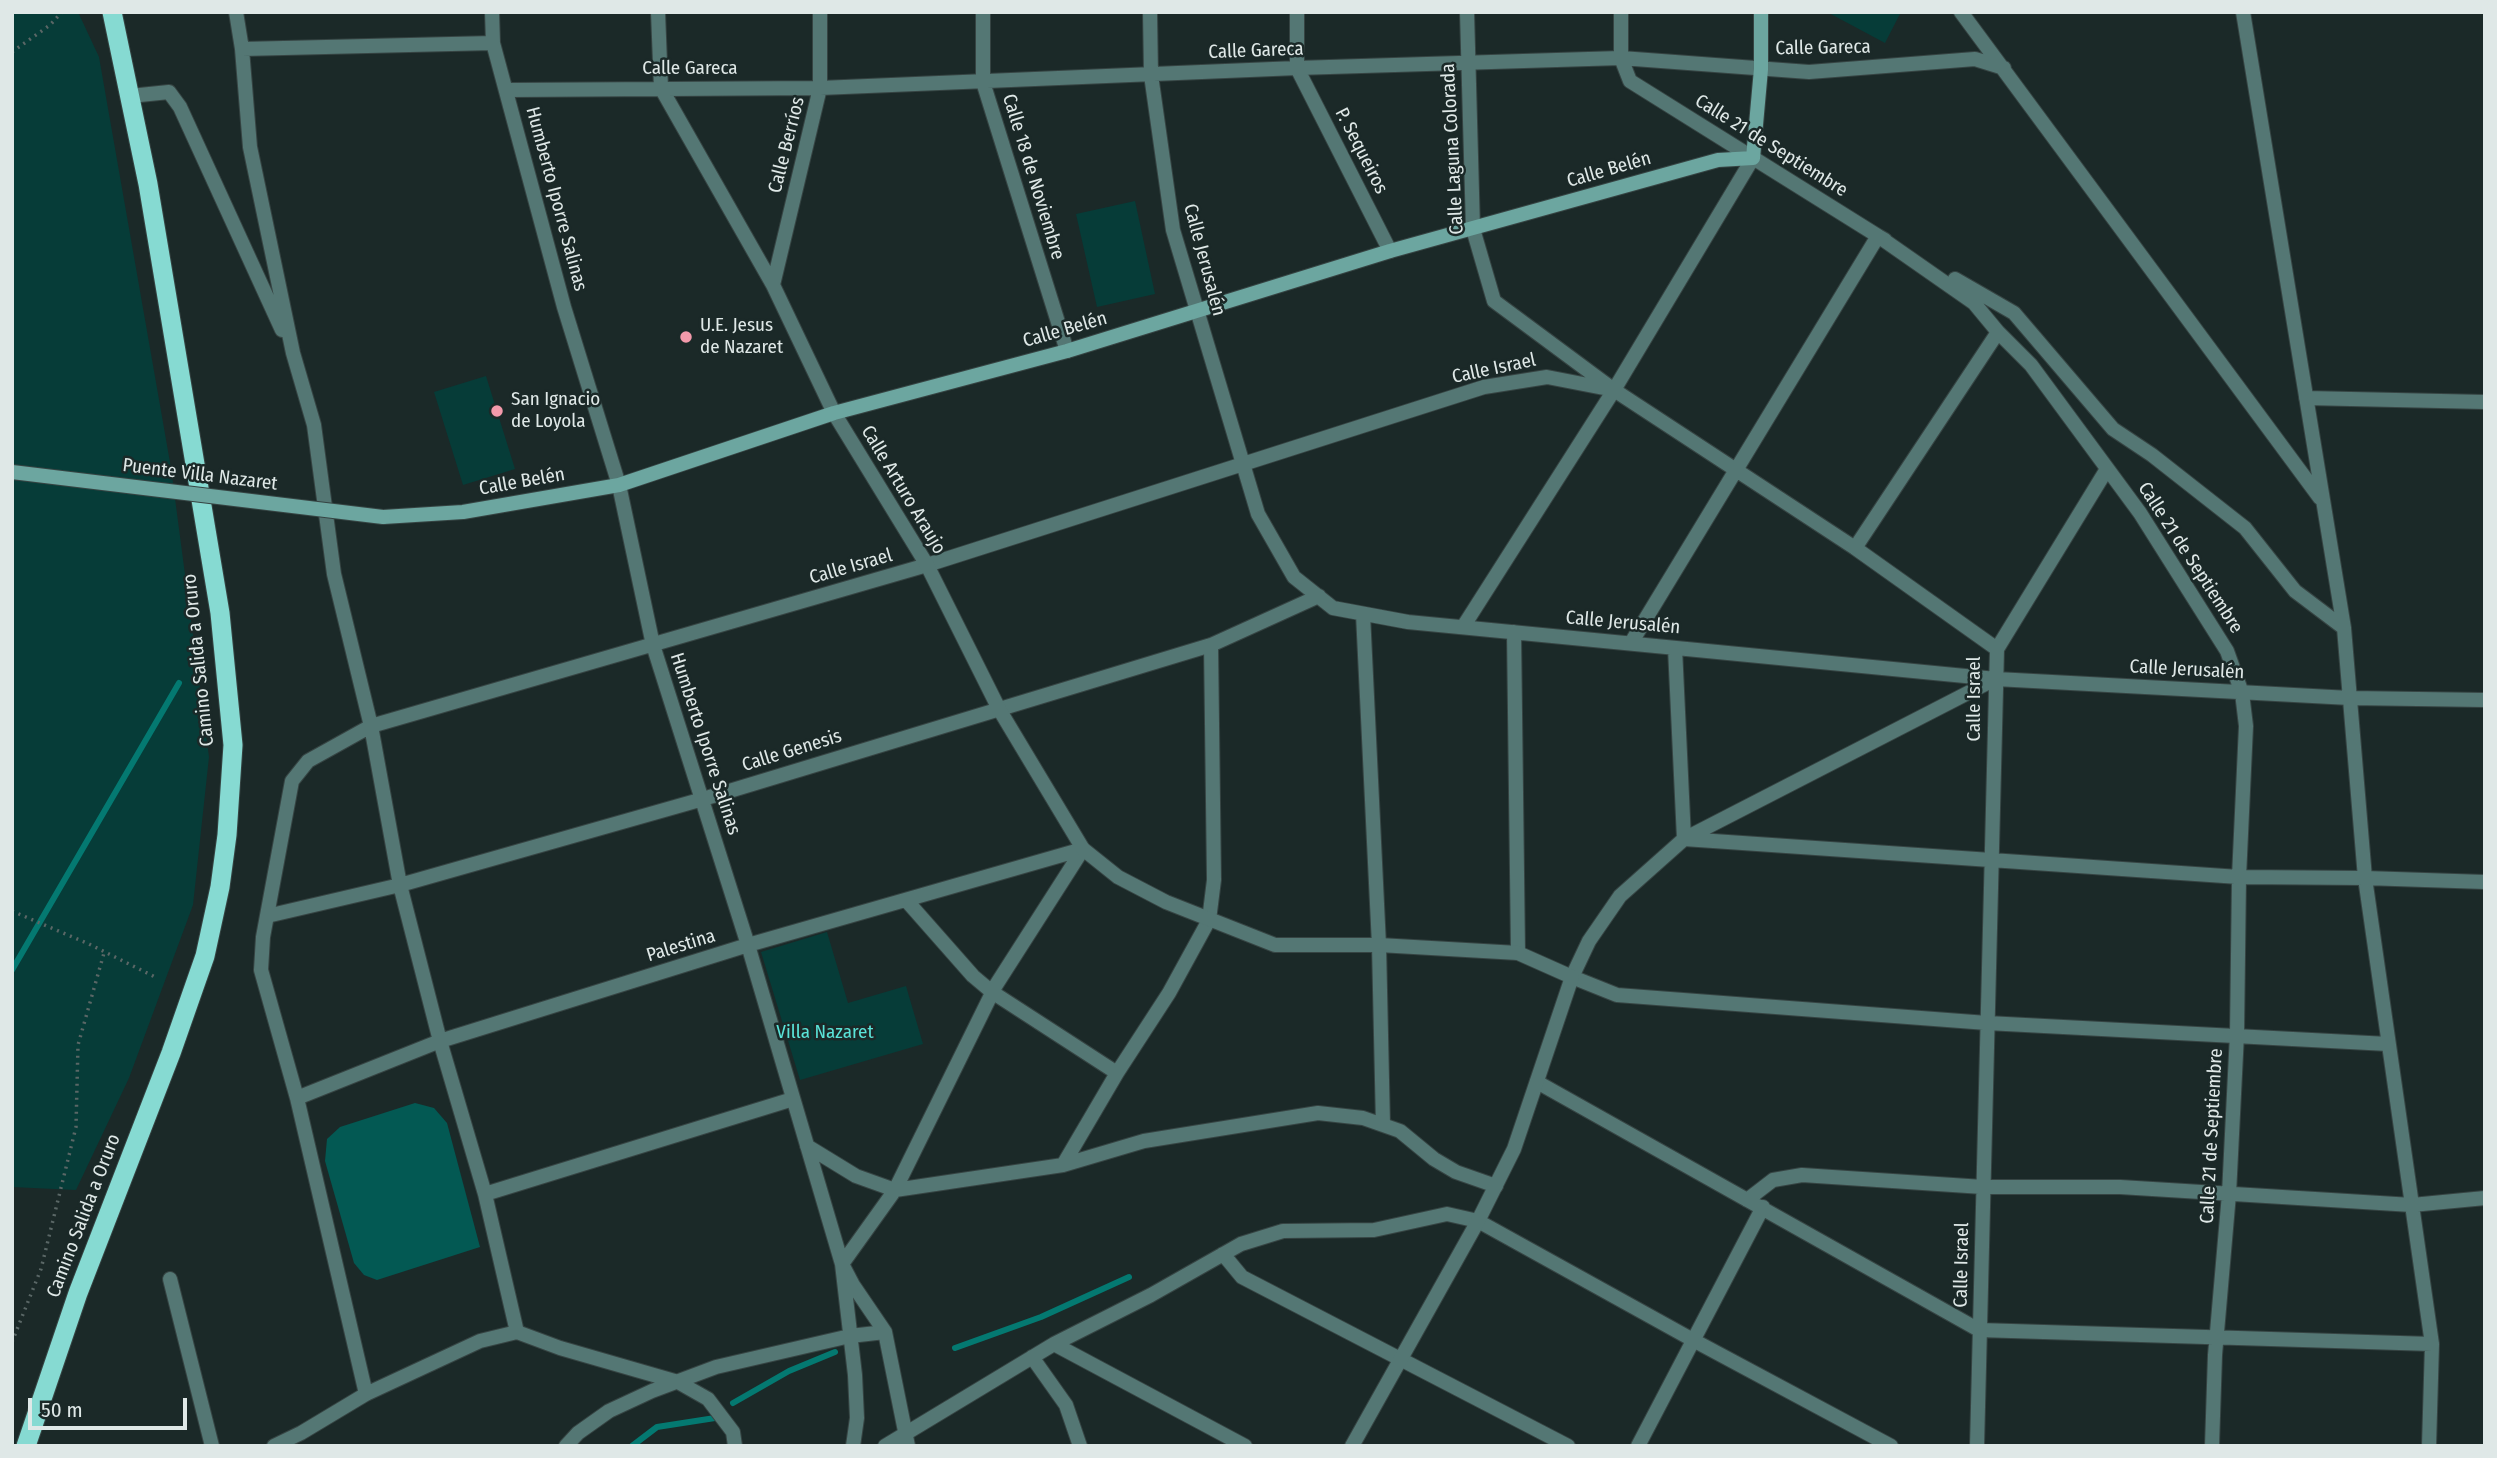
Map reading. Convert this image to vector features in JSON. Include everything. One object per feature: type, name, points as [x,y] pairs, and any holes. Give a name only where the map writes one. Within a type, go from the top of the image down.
[{"type":"highway","name":"Camino Salida a Oruro","points":[[26,1446],[78,1293],[171,1053],[205,956],[220,887],[227,835],[233,745],[220,613],[148,184],[112,12]]},
{"type":"main road","points":[[1753,158],[1762,69],[1761,12]]},
{"type":"main road","name":"Calle Belén","points":[[383,517],[463,512],[618,485],[834,413],[1067,351],[1390,251],[1718,160],[1753,158]]},
{"type":"main road","name":"Puente Villa Nazaret","points":[[12,472],[383,517]]},
{"type":"street","points":[[236,12],[242,48],[250,147],[293,353],[314,425],[334,574],[371,726],[400,885],[440,1041],[485,1194],[517,1332]]},
{"type":"street","name":"Humberto Iporre Salinas","points":[[492,12],[493,43],[508,90],[564,307],[618,485],[653,645],[748,945],[842,1264],[885,1332],[907,1440]]},
{"type":"street","name":"Calle Arturo Araujo","points":[[658,12],[661,88],[772,285],[834,413],[927,565],[999,709],[1083,849],[1118,877],[1166,902],[1275,945],[1378,945],[1518,953]]},
{"type":"street","name":"Calle Berríos","points":[[772,285],[820,88],[820,12]]},
{"type":"street","name":"Calle 18 de Noviembre","points":[[984,12],[983,82],[1067,351]]},
{"type":"street","name":"Calle Jerusalén","points":[[1150,12],[1151,75],[1173,230],[1242,464],[1258,514],[1294,577],[1333,608],[1408,622],[1996,679],[2350,698],[2485,700]]},
{"type":"street","points":[[1297,12],[1297,68]]},
{"type":"street","name":"Calle Laguna Colorada","points":[[1467,12],[1473,229],[1494,301],[1614,390]]},
{"type":"street","points":[[1621,12],[1621,58]]},
{"type":"street","points":[[1961,12],[2323,502]]},
{"type":"street","points":[[2242,12],[2344,628],[2365,878],[2432,1344],[2429,1446]]},
{"type":"street","points":[[242,48],[493,43]]},
{"type":"street","name":"Calle Gareca","points":[[508,90],[820,88],[1297,68],[1621,58],[1809,72],[1975,59],[2004,68]]},
{"type":"street","name":"Calle 21 de Septiembre","points":[[1621,58],[1630,81],[1878,236],[1974,303],[2031,365],[2140,513],[2227,651],[2242,693],[2246,726],[2239,877],[2237,1034],[2212,1446]]},
{"type":"street","name":"P. Sequeiros","points":[[1297,68],[1390,251]]},
{"type":"street","points":[[130,96],[169,93],[180,107],[293,353]]},
{"type":"street","points":[[1463,627],[1614,390],[1753,158]]},
{"type":"street","points":[[1631,643],[1878,236],[2014,313],[2113,429],[2152,455],[2245,528],[2295,591],[2344,628]]},
{"type":"street","points":[[1855,548],[1998,332]]},
{"type":"street","name":"Calle Israel","points":[[366,1394],[297,1098],[261,970],[263,937],[292,781],[308,761],[371,726],[927,565],[1483,387],[1548,377],[1614,390],[1855,548],[1997,649],[1977,1446]]},
{"type":"street","points":[[2306,398],[2485,402]]},
{"type":"street","points":[[1997,649],[2107,469]]},
{"type":"street","name":"Calle Genesis","points":[[267,916],[400,885],[703,799],[1212,645],[1319,596]]},
{"type":"street","points":[[1363,614],[1383,1125]]},
{"type":"street","points":[[1514,632],[1518,953],[1617,995],[1987,1023],[2388,1044]]},
{"type":"street","points":[[1063,1165],[1117,1073],[1169,993],[1209,920],[1214,880],[1212,645]]},
{"type":"street","points":[[1675,648],[1684,839]]},
{"type":"street","points":[[1352,1446],[1496,1186],[1514,1149],[1572,977],[1588,941],[1620,896],[1684,839],[1996,679]]},
{"type":"street","points":[[1684,839],[2239,877],[2485,882]]},
{"type":"street","points":[[853,1446],[857,1418],[842,1264],[895,1190],[992,992],[1083,849]]},
{"type":"street","name":"Palestina","points":[[297,1098],[440,1041],[748,945],[1083,849]]},
{"type":"street","points":[[906,900],[973,976],[992,992],[1117,1073]]},
{"type":"street","points":[[1537,1082],[1979,1331],[2432,1344]]},
{"type":"street","points":[[485,1194],[793,1099]]},
{"type":"street","points":[[807,1146],[856,1176],[895,1190],[1063,1165],[1144,1141],[1318,1113],[1363,1118],[1400,1131],[1434,1159],[1456,1172],[1496,1186]]},
{"type":"street","points":[[1747,1200],[1773,1180],[1802,1175],[1983,1186],[2120,1187],[2412,1205],[2485,1198]]},
{"type":"street","points":[[1638,1446],[1763,1207]]},
{"type":"street","points":[[885,1446],[907,1440],[1032,1357],[1151,1296],[1241,1244],[1283,1231],[1374,1230],[1447,1214],[1478,1221],[1891,1446]]},
{"type":"street","points":[[1223,1254],[1242,1277],[1568,1446]]},
{"type":"street","points":[[170,1279],[212,1446]]},
{"type":"street","points":[[274,1446],[366,1394],[481,1341],[517,1332],[560,1348],[678,1382],[708,1399],[733,1432],[734,1446]]},
{"type":"street","points":[[566,1446],[578,1433],[609,1411],[716,1367],[850,1336],[885,1332]]},
{"type":"street","points":[[1055,1344],[1245,1446]]},
{"type":"street","points":[[1032,1357],[1066,1405],[1080,1446]]},
{"type":"path","points":[[12,52],[62,12]]},
{"type":"path","points":[[12,911],[89,944],[157,978]]},
{"type":"path","points":[[12,1342],[41,1269],[76,1127],[78,1045],[104,953]]},
{"type":"green space","points":[[12,12],[78,12],[99,57],[171,468],[209,757],[193,905],[129,1078],[76,1190],[12,1187]]},
{"type":"green space","points":[[1827,12],[1901,12],[1885,43]]},
{"type":"green space","points":[[1135,201],[1155,294],[1097,307],[1076,214]]},
{"type":"green space","points":[[486,376],[515,469],[463,485],[434,392]]},
{"type":"green space","name":"Villa Nazaret","points":[[827,932],[848,1003],[906,986],[923,1044],[800,1080],[761,952]]},
{"type":"building","points":[[415,1103],[434,1108],[447,1123],[480,1247],[377,1280],[364,1275],[354,1263],[325,1161],[327,1139],[340,1127]]},
{"type":"waterway","points":[[12,970],[179,683]]},
{"type":"waterway","points":[[955,1348],[1041,1317],[1129,1277]]},
{"type":"waterway","points":[[733,1403],[789,1371],[835,1352]]},
{"type":"waterway","points":[[632,1446],[657,1427],[715,1418]]},
{"type":"place","name":"U.E. Jesus de Nazaret","points":[[686,337]]},
{"type":"place","name":"San Ignacio de Loyola","points":[[497,411]]}]
